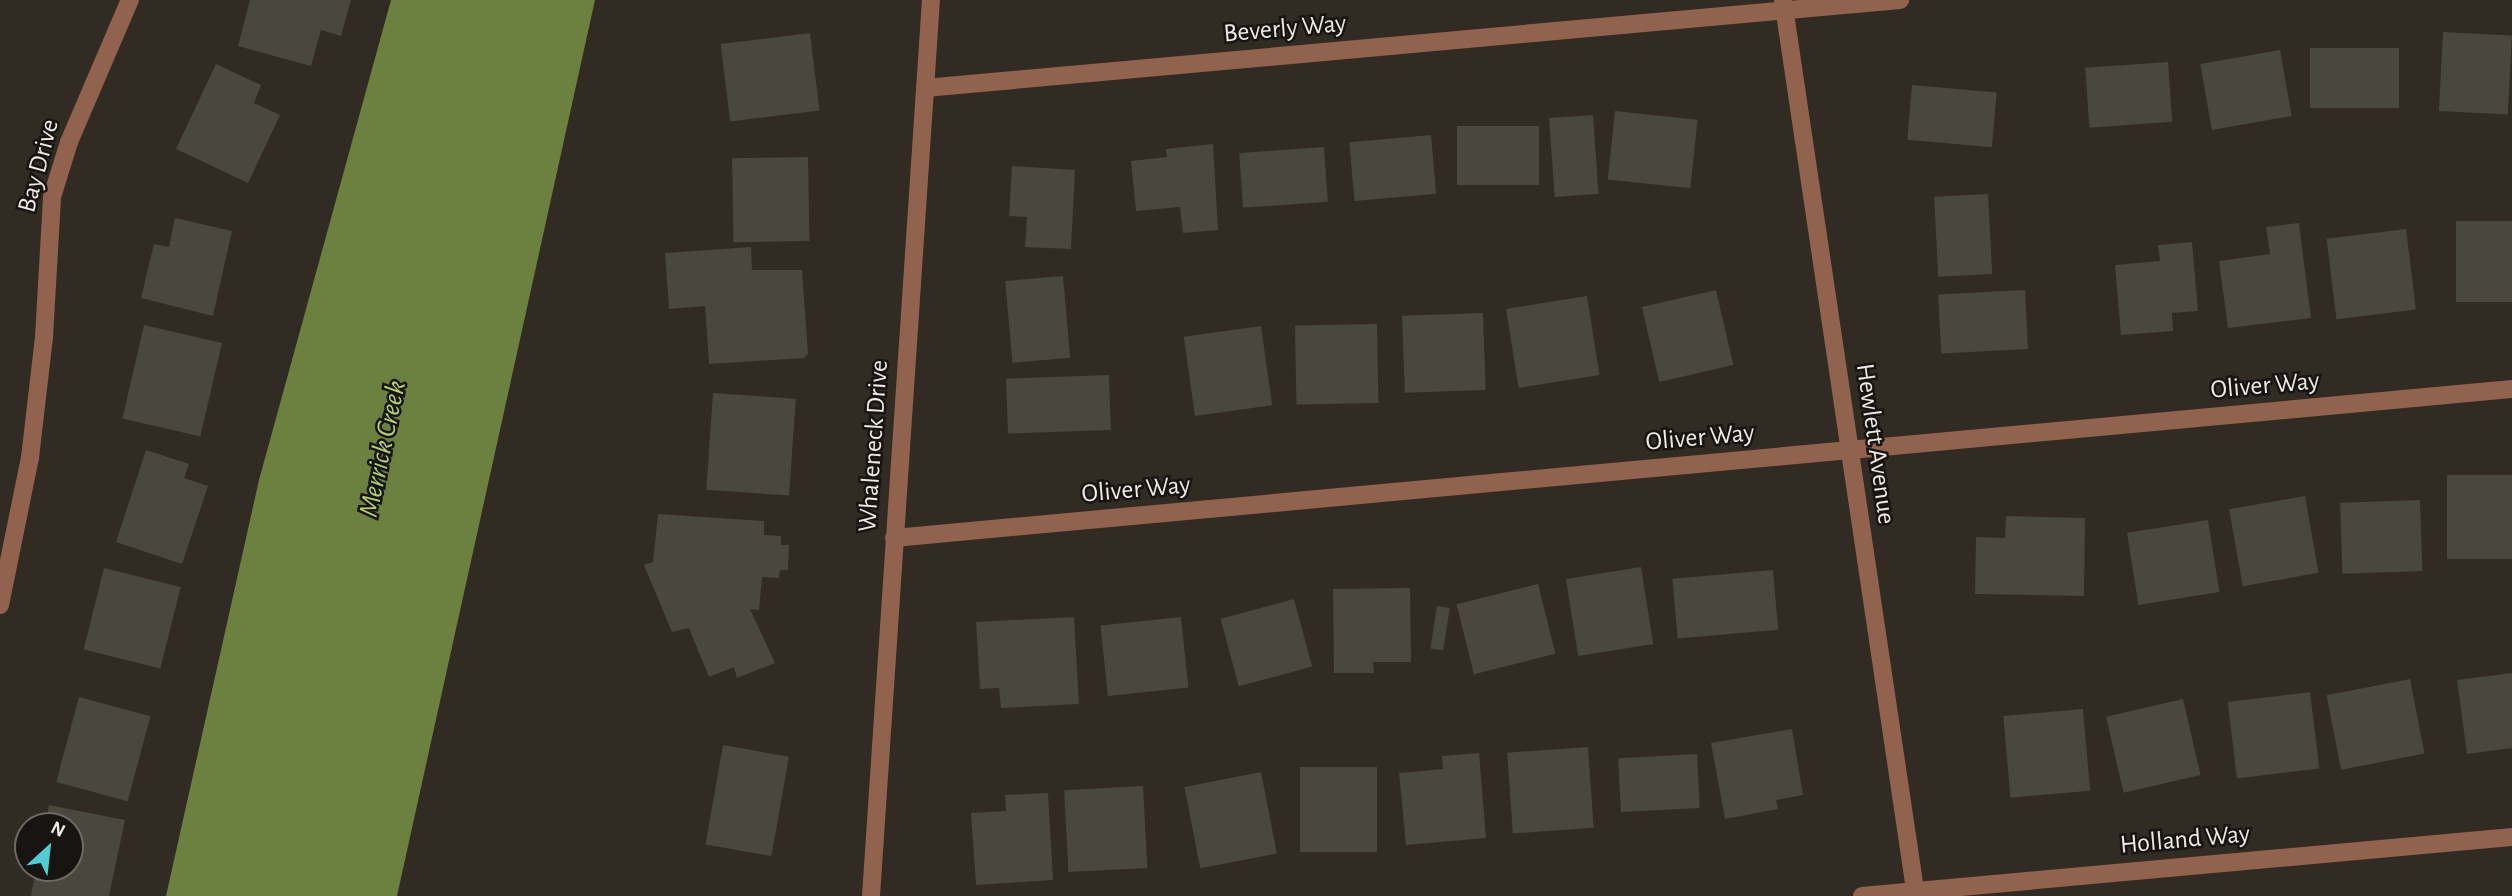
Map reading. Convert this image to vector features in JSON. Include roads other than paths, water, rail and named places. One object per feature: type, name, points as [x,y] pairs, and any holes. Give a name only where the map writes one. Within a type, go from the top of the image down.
[{"type":"street","name":"Bay Drive","points":[[0,605],[30,458],[44,337],[52,197],[69,142],[130,0]]},
{"type":"street","name":"Whaleneck Drive","points":[[871,896],[931,0]]},
{"type":"street","name":"Beverly Way","points":[[925,88],[1784,5],[1900,0]]},
{"type":"street","name":"Hewlett Avenue","points":[[1784,5],[1916,894]]},
{"type":"street","name":"Oliver Way","points":[[894,538],[2512,389]]},
{"type":"street","name":"Holland Way","points":[[1863,896],[1916,894],[2512,837]]},
{"type":"water","name":"Merrick Creek","points":[[391,0],[595,0],[397,896],[166,896],[259,480]]}]
